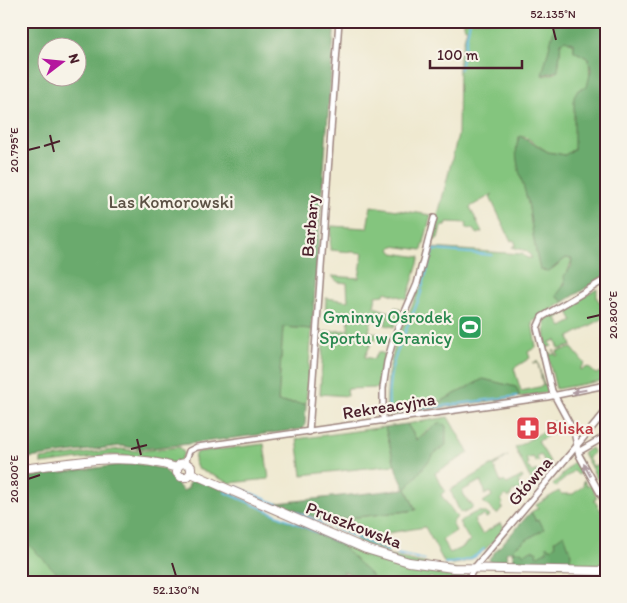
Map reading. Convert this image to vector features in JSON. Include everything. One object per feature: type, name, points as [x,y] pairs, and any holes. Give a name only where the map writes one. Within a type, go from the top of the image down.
[{"type":"street","name":"Barbary","points":[[309,432],[339,21]]},
{"type":"street","points":[[383,421],[383,388],[387,362],[397,331],[416,287],[434,218]]},
{"type":"street","points":[[606,279],[544,316],[539,320],[537,328],[552,390],[574,432],[578,449],[606,504]]},
{"type":"street","name":"Rekreacyjna","points":[[185,463],[189,451],[195,447],[383,421],[555,395],[606,385]]},
{"type":"street","name":"Główna","points":[[466,582],[475,567],[578,449],[606,411]]},
{"type":"street","points":[[578,449],[606,436]]},
{"type":"street","points":[[21,469],[115,459],[145,460],[177,468]]},
{"type":"street","points":[[185,463],[190,466],[191,473],[187,477],[181,477],[177,474],[177,468],[180,464],[185,463]]},
{"type":"street","name":"Pruszkowska","points":[[191,473],[387,556],[440,567],[606,571]]},
{"type":"green space","name":"Las Komorowski","points":[[21,21],[335,21],[312,329],[283,327],[278,402],[306,404],[305,425],[303,429],[141,449],[121,446],[21,459]]},
{"type":"green space","points":[[464,21],[556,21],[543,76],[556,73],[559,64],[561,41],[565,39],[574,45],[574,51],[589,59],[590,81],[574,149],[565,155],[548,152],[524,136],[518,138],[519,165],[540,270],[552,269],[566,258],[572,259],[562,289],[564,302],[532,322],[536,347],[528,352],[530,358],[514,368],[521,391],[543,386],[539,369],[544,385],[549,384],[550,389],[545,393],[520,397],[516,387],[483,379],[440,402],[424,405],[425,410],[411,412],[410,410],[405,410],[405,413],[389,416],[386,412],[388,374],[395,345],[419,289],[423,290],[420,287],[430,248],[522,254],[527,258],[532,258],[527,251],[512,247],[516,245],[514,240],[511,241],[490,197],[493,194],[470,207],[482,232],[478,234],[472,229],[466,228],[467,223],[447,222],[446,226],[441,226],[438,238],[434,241],[432,239],[458,135],[459,59],[467,28],[464,27]]},
{"type":"green space","points":[[556,21],[606,21],[606,275],[564,302],[556,296],[565,284],[564,276],[571,267],[572,259],[566,258],[549,271],[540,270],[529,208],[519,172],[516,152],[520,136],[548,152],[565,155],[574,149],[574,97],[578,90],[587,87],[591,70],[589,59],[574,51],[574,44],[565,40],[561,42],[558,71],[542,75]]},
{"type":"green space","points":[[371,206],[431,215],[422,250],[393,246],[390,249],[393,253],[420,257],[407,299],[385,292],[384,295],[376,296],[374,307],[393,313],[395,307],[402,309],[394,327],[385,325],[387,317],[373,314],[369,331],[389,338],[388,342],[373,339],[365,357],[374,359],[378,352],[385,354],[378,388],[347,389],[348,396],[320,394],[324,332],[348,330],[349,314],[332,313],[331,320],[325,320],[326,298],[348,301],[347,283],[338,282],[331,276],[359,278],[363,253],[330,250],[331,226],[367,228]]},
{"type":"green space","points":[[597,289],[597,298],[600,303],[606,304],[606,317],[569,337],[572,346],[559,349],[556,340],[550,342],[552,346],[546,348],[545,320],[565,308],[566,311],[557,319],[562,327],[573,321],[568,312],[572,310],[570,305]]},
{"type":"green space","points":[[283,327],[312,329],[306,404],[278,402]]},
{"type":"green space","points":[[572,348],[585,364],[581,367],[581,370],[588,367],[596,374],[606,369],[606,380],[556,389],[547,352],[549,351],[551,355],[554,354],[554,350],[556,356],[558,355],[557,351]]},
{"type":"green space","points":[[483,379],[516,387],[520,397],[425,410],[424,405],[440,402]]},
{"type":"green space","points":[[448,417],[469,453],[435,473],[445,491],[441,495],[457,517],[452,523],[456,531],[442,540],[450,553],[465,546],[470,541],[459,522],[474,513],[486,513],[490,516],[486,518],[483,515],[474,520],[482,534],[501,523],[504,528],[479,555],[463,562],[445,564],[425,527],[358,538],[390,550],[387,553],[356,541],[357,537],[325,521],[416,510],[406,489],[435,452],[443,449],[430,428],[417,440],[407,424]]},
{"type":"green space","points":[[564,420],[565,423],[561,423],[557,428],[559,430],[538,441],[553,467],[550,471],[541,455],[537,457],[539,461],[536,462],[533,457],[526,459],[529,464],[527,466],[533,472],[536,470],[542,480],[538,485],[533,484],[515,448],[546,430],[545,427],[553,421],[556,425]]},
{"type":"green space","points":[[440,422],[446,426],[446,445],[435,453],[406,489],[416,510],[324,521],[277,503],[405,489],[396,469],[385,427],[407,424],[417,440]]},
{"type":"green space","points":[[385,427],[395,465],[302,475],[297,439]]},
{"type":"green space","points":[[606,440],[606,475],[598,480],[583,453],[591,448],[594,453],[588,457],[593,466],[603,463],[605,459],[598,444]]},
{"type":"green space","points":[[264,444],[269,479],[230,483],[198,469],[194,461],[195,454],[198,452]]},
{"type":"green space","points":[[180,447],[184,453],[181,459],[174,463],[145,457],[111,455],[41,464],[41,459],[121,449],[138,451]]},
{"type":"green space","points":[[508,456],[494,466],[501,483],[504,481],[507,484],[522,476],[523,478],[518,482],[521,487],[518,492],[514,490],[509,498],[506,495],[500,500],[503,503],[501,506],[503,507],[497,514],[483,502],[492,496],[490,492],[484,495],[485,491],[480,481],[462,491],[468,502],[473,505],[471,509],[464,513],[460,512],[450,490]]},
{"type":"green space","points":[[578,457],[585,471],[578,475],[574,471],[555,487],[553,485]]},
{"type":"green space","points":[[133,463],[164,469],[183,491],[188,488],[190,481],[201,481],[228,491],[342,546],[378,582],[368,582],[342,571],[352,582],[66,582],[21,537],[21,478]]},
{"type":"green space","points":[[584,480],[587,486],[591,484],[597,498],[594,500],[606,518],[606,566],[512,564],[514,557],[511,549],[544,529],[531,512],[538,508],[536,505],[559,491],[561,494],[573,494],[583,486]]},
{"type":"green space","points":[[531,512],[544,529],[515,547],[513,552],[521,551],[525,554],[531,550],[537,551],[536,555],[538,556],[547,551],[547,545],[551,549],[556,545],[554,541],[564,534],[571,554],[569,563],[516,562],[511,550],[506,553],[508,564],[491,563],[489,559]]},
{"type":"green space","points":[[297,522],[356,548],[458,571],[463,573],[466,578],[462,582],[451,582],[447,578],[442,582],[436,582],[431,577],[425,582],[378,582],[342,546],[296,525]]},
{"type":"green space","points":[[21,537],[66,582],[21,582]]},
{"type":"waterway","points":[[460,69],[470,21]]},
{"type":"waterway","points":[[422,288],[433,250],[492,255]]},
{"type":"waterway","points":[[422,290],[393,365],[390,380],[390,413],[517,396]]},
{"type":"waterway","points":[[237,487],[388,551]]},
{"type":"waterway","points":[[225,492],[341,543],[388,561]]},
{"type":"waterway","points":[[445,563],[466,560],[476,556],[484,549]]},
{"type":"waterway","points":[[397,554],[425,560]]},
{"type":"place","name":"Gminny Ośrodek Sportu w Granicy","points":[[470,327]]},
{"type":"place","name":"Bliska","points":[[528,428]]}]
